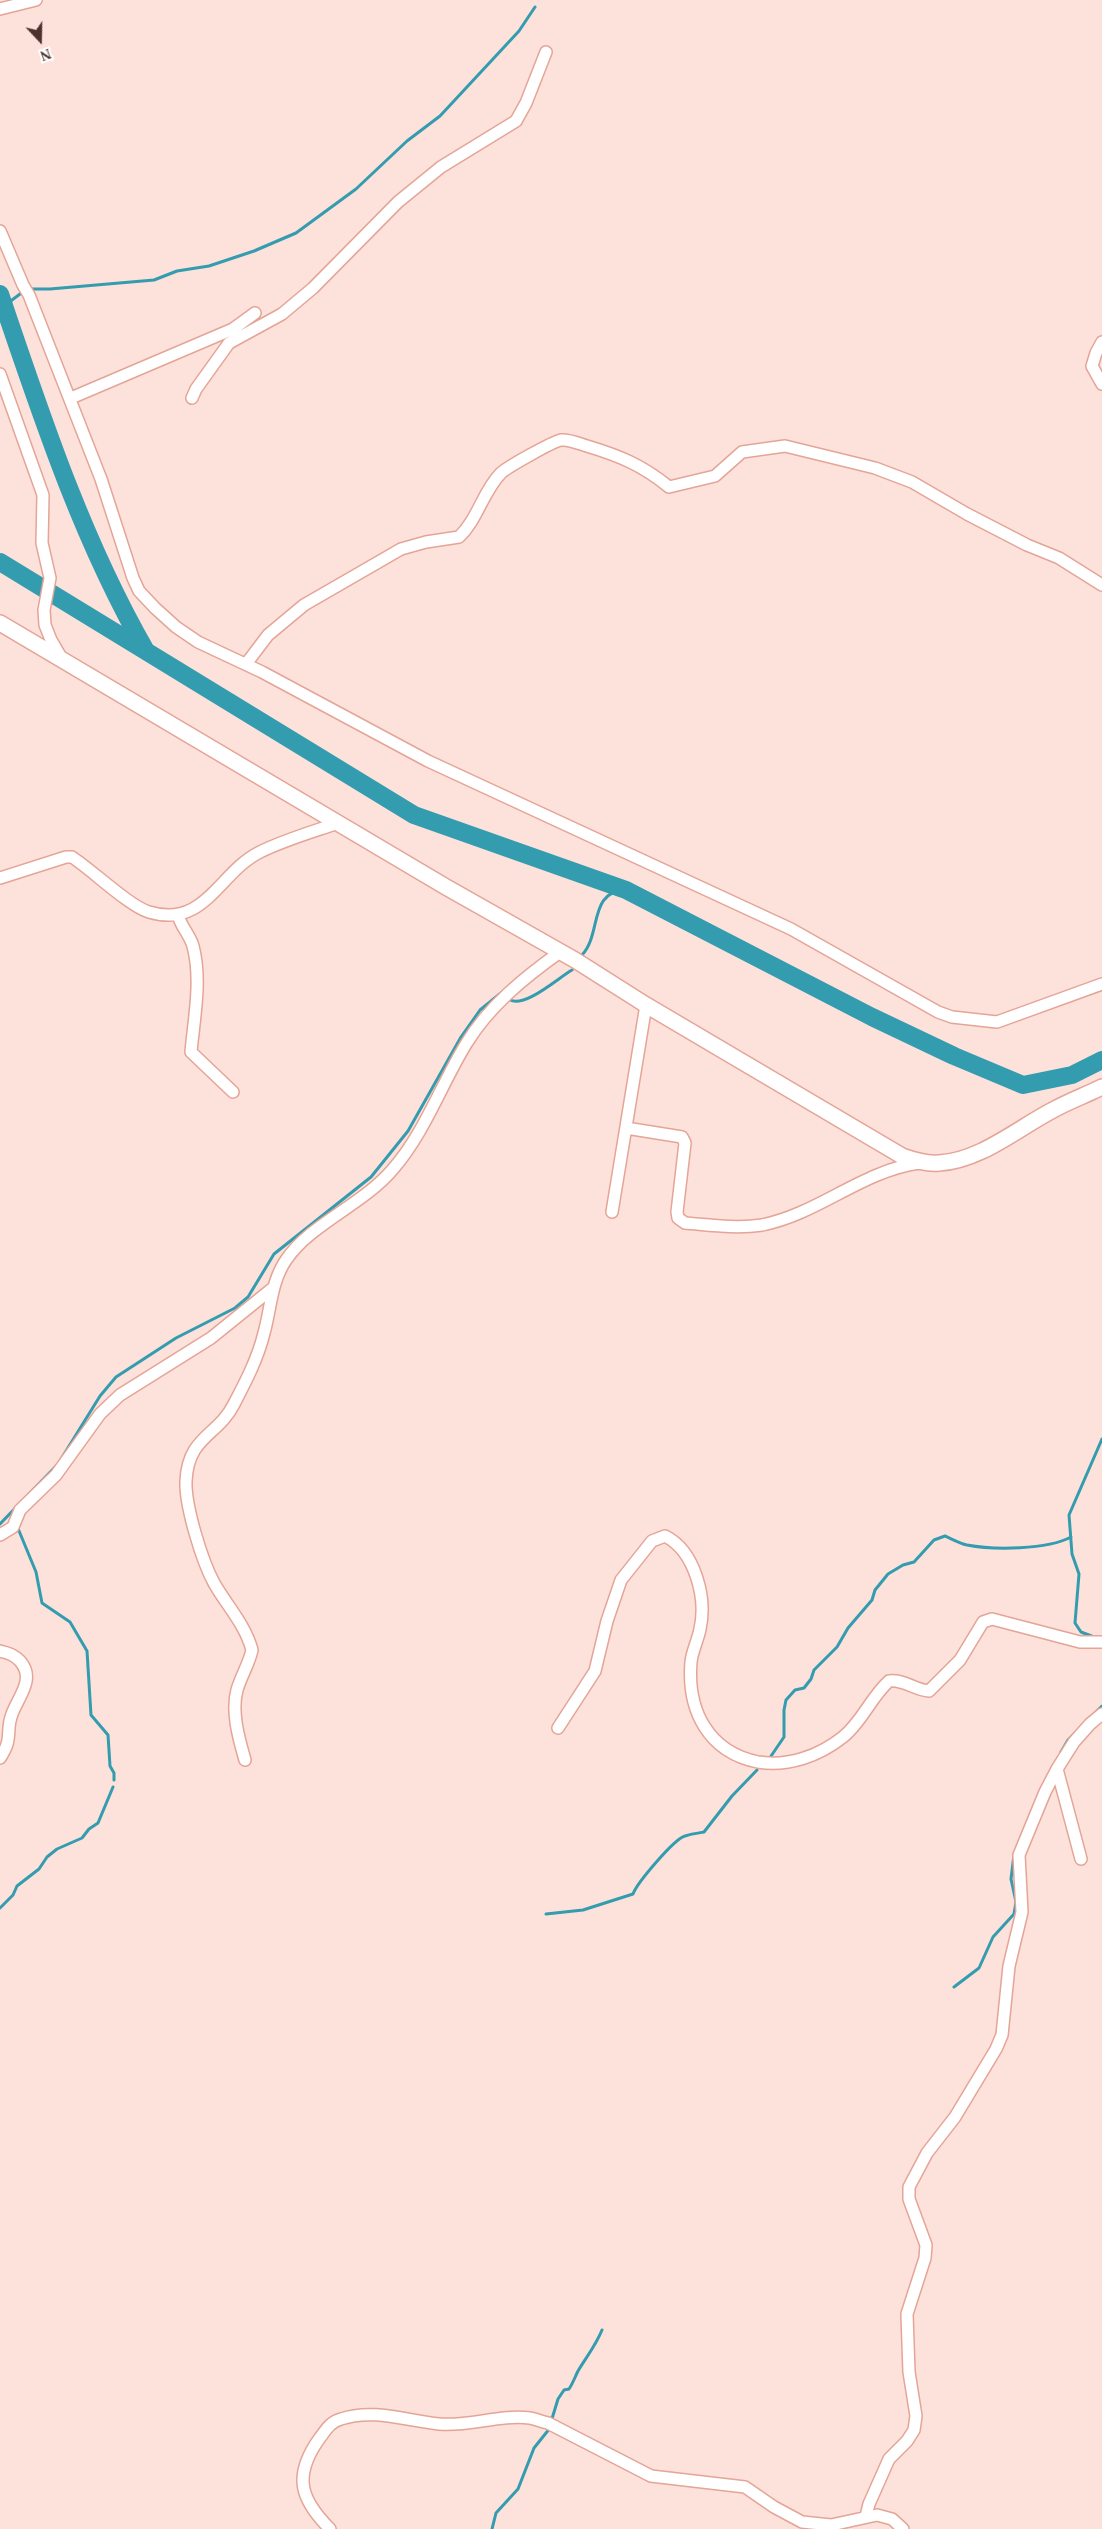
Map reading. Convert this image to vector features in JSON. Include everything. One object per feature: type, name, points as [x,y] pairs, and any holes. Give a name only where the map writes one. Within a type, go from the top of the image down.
[{"type":"main road","points":[[0,623],[560,952],[902,1156],[921,1162],[940,1163],[966,1156],[1053,1110],[1102,1087]]},
{"type":"street","points":[[0,8],[36,0]]},
{"type":"street","points":[[192,398],[212,365],[229,343],[282,314],[313,288],[398,202],[441,167],[516,121],[526,102],[546,52]]},
{"type":"street","points":[[0,231],[23,285],[29,294],[71,398],[102,479],[133,578],[139,591],[176,627],[198,642],[246,664],[428,761],[696,883],[791,929],[938,1012],[952,1017],[996,1022],[1102,984]]},
{"type":"street","points":[[71,398],[233,329],[255,313]]},
{"type":"street","points":[[1102,342],[1092,366],[1102,384]]},
{"type":"street","points":[[0,374],[43,495],[42,543],[50,578],[44,610],[45,625],[62,659]]},
{"type":"street","points":[[246,664],[268,635],[304,605],[401,549],[426,542],[458,537],[474,518],[494,482],[502,473],[552,443],[563,440],[619,456],[641,466],[669,487],[715,476],[742,452],[772,446],[786,446],[875,468],[912,482],[1027,545],[1059,558],[1102,586]]},
{"type":"street","points":[[0,878],[66,856],[72,857],[145,910],[178,915],[200,904],[247,860],[260,852],[338,823]]},
{"type":"street","points":[[178,915],[180,923],[192,942],[196,964],[197,987],[191,1052],[233,1092]]},
{"type":"street","points":[[245,1760],[240,1743],[235,1705],[237,1690],[252,1650],[241,1623],[209,1572],[188,1507],[186,1482],[192,1453],[199,1442],[233,1407],[254,1364],[264,1333],[273,1288],[285,1261],[292,1252],[364,1196],[393,1169],[438,1100],[466,1044],[479,1024],[525,978],[560,952]]},
{"type":"street","points":[[612,1212],[646,1005]]},
{"type":"street","points":[[626,1128],[682,1138],[686,1143],[677,1212],[678,1218],[685,1223],[737,1227],[762,1224],[805,1210],[860,1182],[900,1166],[921,1162]]},
{"type":"street","points":[[0,1534],[13,1527],[20,1510],[56,1474],[100,1414],[120,1395],[211,1338],[273,1288]]},
{"type":"street","points":[[558,1728],[595,1671],[607,1621],[621,1580],[652,1541],[665,1536],[676,1541],[687,1557],[698,1580],[702,1602],[701,1628],[691,1662],[693,1698],[700,1723],[720,1745],[746,1759],[770,1764],[792,1762],[812,1755],[844,1737],[889,1681],[896,1680],[922,1691],[929,1691],[960,1660],[983,1622],[992,1619],[1080,1642],[1102,1642]]},
{"type":"street","points":[[0,1651],[12,1654],[22,1663],[27,1675],[23,1692],[11,1716],[9,1741],[0,1758]]},
{"type":"street","points":[[866,2516],[869,2504],[889,2459],[911,2436],[916,2416],[909,2372],[907,2314],[925,2258],[926,2246],[909,2199],[909,2187],[927,2153],[968,2098],[1002,2035],[1009,1966],[1022,1912],[1020,1856],[1045,1792],[1057,1769],[1074,1742],[1102,1714]]},
{"type":"street","points":[[1057,1769],[1081,1859]]},
{"type":"street","points":[[330,2529],[310,2508],[306,2496],[304,2473],[306,2461],[332,2422],[343,2418],[383,2415],[438,2424],[530,2418],[548,2423],[584,2444],[651,2476],[745,2487],[774,2507],[802,2522],[831,2525],[877,2515],[892,2519],[903,2529]]},
{"type":"waterway","points":[[29,289],[50,289],[154,280],[177,271],[209,266],[254,251],[296,233],[356,189],[407,141],[440,116],[519,31],[535,7]]},
{"type":"waterway","points":[[5,310],[12,300],[24,291]]},
{"type":"waterway","points":[[0,294],[47,431],[82,521],[123,609],[146,651]]},
{"type":"waterway","points":[[0,562],[414,815],[626,890],[872,1017],[954,1056],[1023,1085],[1072,1075],[1102,1060]]},
{"type":"waterway","points":[[582,955],[592,936],[601,905],[614,892],[626,890]]},
{"type":"waterway","points":[[510,1000],[524,1000],[533,996],[572,970]]},
{"type":"waterway","points":[[0,1524],[58,1464],[100,1396],[116,1377],[176,1338],[235,1308],[248,1297],[274,1254],[371,1177],[408,1131],[461,1037],[480,1010],[501,993]]},
{"type":"waterway","points":[[1094,1637],[1081,1632],[1075,1623],[1079,1574],[1072,1554],[1069,1515],[1102,1439]]},
{"type":"waterway","points":[[17,1526],[36,1572],[42,1603],[70,1622],[87,1651],[91,1715],[108,1735],[110,1766],[114,1773],[114,1780]]},
{"type":"waterway","points":[[769,1759],[784,1737],[786,1700],[795,1690],[804,1688],[811,1679],[814,1670],[837,1647],[848,1628],[872,1600],[875,1590],[888,1574],[903,1565],[914,1562],[934,1540],[945,1536],[958,1542],[978,1547],[1020,1548],[1048,1544],[1071,1537]]},
{"type":"waterway","points":[[1061,1752],[1068,1740],[1102,1706]]},
{"type":"waterway","points":[[546,1914],[583,1910],[633,1894],[656,1862],[680,1839],[704,1832],[732,1796],[757,1770]]},
{"type":"waterway","points":[[0,1908],[13,1895],[17,1886],[39,1869],[47,1857],[57,1849],[82,1838],[89,1829],[98,1823],[113,1787]]},
{"type":"waterway","points":[[954,1987],[979,1968],[993,1937],[1014,1914],[1016,1902],[1011,1879],[1014,1855]]},
{"type":"waterway","points":[[551,2422],[558,2399],[564,2390],[569,2389],[602,2330]]},
{"type":"waterway","points":[[492,2529],[496,2513],[518,2489],[534,2448],[550,2428]]}]
